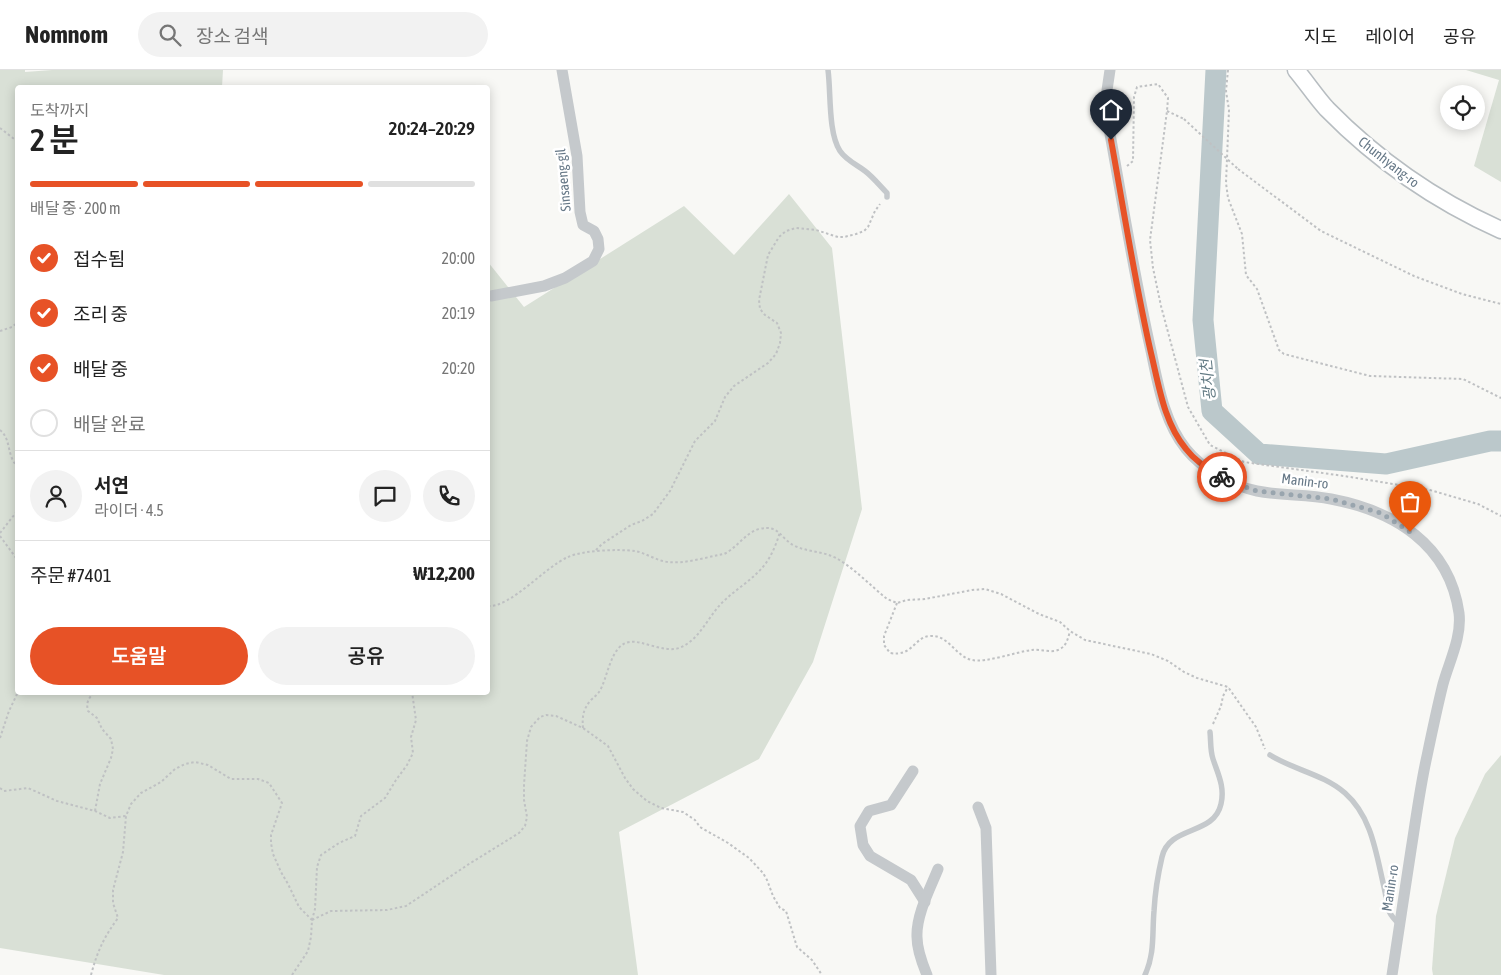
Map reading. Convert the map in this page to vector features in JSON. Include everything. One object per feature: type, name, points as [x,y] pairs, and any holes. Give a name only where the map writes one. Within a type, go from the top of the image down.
[{"type":"street","name":"Sinsaeng-gil","points":[[491,296],[544,286],[565,278],[593,261],[599,249],[598,239],[594,231],[583,225],[580,212],[577,156],[562,70]]},
{"type":"street","name":"Manin-ro","points":[[1110,70],[1106,97],[1108,123],[1142,312],[1162,398],[1173,428],[1186,450],[1206,468],[1231,482],[1257,491],[1331,499],[1381,513],[1430,548],[1446,572],[1454,595],[1459,614],[1459,631],[1443,686],[1426,759],[1392,975]]},
{"type":"street","name":"Chunhyang-ro","points":[[1296,70],[1326,107],[1344,125],[1410,180],[1469,216],[1501,230]]},
{"type":"street","points":[[912,771],[891,805],[869,811],[860,826],[863,845],[870,856],[912,880],[925,902]]},
{"type":"street","points":[[978,807],[986,828],[991,975]]},
{"type":"street","points":[[927,975],[921,962],[916,937],[921,912],[938,869]]},
{"type":"lane","points":[[828,70],[836,141],[840,152],[867,172],[887,193],[887,197]]},
{"type":"lane","points":[[1145,975],[1153,947],[1154,912],[1162,855],[1170,841],[1209,822],[1217,814],[1221,805],[1222,784],[1213,759],[1210,732]]},
{"type":"lane","points":[[1270,755],[1322,777],[1344,793],[1359,808],[1368,824],[1374,845],[1387,909],[1400,924]]},
{"type":"path","points":[[1228,70],[1226,91],[1229,110],[1226,183],[1228,198],[1242,234],[1246,275],[1257,290],[1279,350],[1284,354],[1370,376],[1463,379],[1501,398]]},
{"type":"path","points":[[1118,174],[1133,161],[1134,97],[1137,87],[1158,84],[1168,98],[1150,240],[1153,268],[1161,306],[1188,407],[1210,445],[1244,462],[1430,490],[1478,504],[1501,516]]},
{"type":"path","points":[[1167,111],[1184,119],[1238,169],[1321,231],[1414,276],[1462,294],[1501,304]]},
{"type":"path","points":[[0,128],[15,140]]},
{"type":"path","points":[[596,550],[631,525],[653,514],[670,491],[695,441],[715,422],[725,397],[734,386],[768,363],[776,354],[780,344],[781,333],[777,323],[760,309],[760,300],[768,255],[778,237],[786,230],[796,228],[816,230],[838,237],[856,234],[868,227],[875,211],[887,197]]},
{"type":"path","points":[[0,331],[15,324]]},
{"type":"path","points":[[0,430],[8,440],[10,458],[15,464]]},
{"type":"path","points":[[15,514],[0,534],[15,556]]},
{"type":"path","points":[[490,606],[511,598],[551,567],[568,557],[596,550],[636,551],[667,562],[684,562],[724,554],[734,548],[748,534],[766,528],[780,532],[794,546],[805,550],[818,551],[836,558],[888,599],[897,603],[972,590],[984,590],[1001,594],[1039,614],[1060,622],[1085,640],[1151,654],[1168,661],[1197,678],[1228,687],[1256,727],[1264,748],[1270,755]]},
{"type":"path","points":[[583,728],[582,716],[590,701],[600,692],[611,661],[623,644],[630,642],[678,649],[688,643],[705,626],[725,599],[753,577],[766,563],[780,532]]},
{"type":"path","points":[[897,603],[884,636],[884,645],[890,653],[898,655],[909,651],[924,637],[931,635],[941,638],[963,657],[971,660],[982,660],[1035,650],[1057,651],[1064,647],[1070,631]]},
{"type":"path","points":[[1210,732],[1228,687]]},
{"type":"path","points":[[0,738],[17,695]]},
{"type":"path","points":[[92,695],[87,705],[88,712],[97,718],[102,729],[111,739],[113,749],[100,784],[95,811]]},
{"type":"path","points":[[292,975],[308,952],[315,909],[317,867],[321,855],[339,842],[355,836],[361,816],[385,798],[413,753],[411,737],[416,720],[412,695]]},
{"type":"path","points":[[312,920],[331,911],[387,910],[406,906],[519,833],[525,826],[527,817],[524,785],[527,741],[531,727],[540,717],[546,715],[556,716],[583,728],[608,746],[625,778],[634,790],[647,801],[662,808],[683,812],[700,826],[749,858],[763,873],[780,908],[786,910],[796,947],[812,960],[822,975]]},
{"type":"path","points":[[91,975],[102,942],[118,918],[113,903],[112,890],[123,852],[126,816],[131,804],[141,792],[161,782],[175,769],[184,764],[195,762],[208,765],[231,779],[258,778],[268,784],[282,803],[271,835],[270,842],[273,854],[299,907],[312,920]]},
{"type":"path","points":[[0,788],[4,790],[28,788],[110,818],[126,816]]},
{"type":"shaded area","points":[[0,70],[25,70],[25,72],[52,70],[223,70],[222,85],[15,85],[15,695],[490,695],[490,264],[524,307],[684,206],[734,255],[789,194],[832,248],[862,509],[813,662],[759,759],[619,832],[638,975],[164,975],[0,948]]},
{"type":"shaded area","points":[[1466,70],[1501,70],[1501,182],[1474,166],[1499,80]]},
{"type":"shaded area","points":[[1501,755],[1501,975],[1433,975],[1436,916],[1455,838],[1485,774]]},
{"type":"waterway","name":"광치천","points":[[1216,70],[1203,320],[1212,411],[1259,454],[1386,464],[1490,441],[1501,441]]},
{"type":"way so far","points":[[1222,477],[1257,491],[1331,499],[1381,513],[1410,532]]},
{"type":"route","points":[[1111,140],[1142,312],[1162,398],[1173,428],[1186,450],[1206,468],[1222,477]]}]
